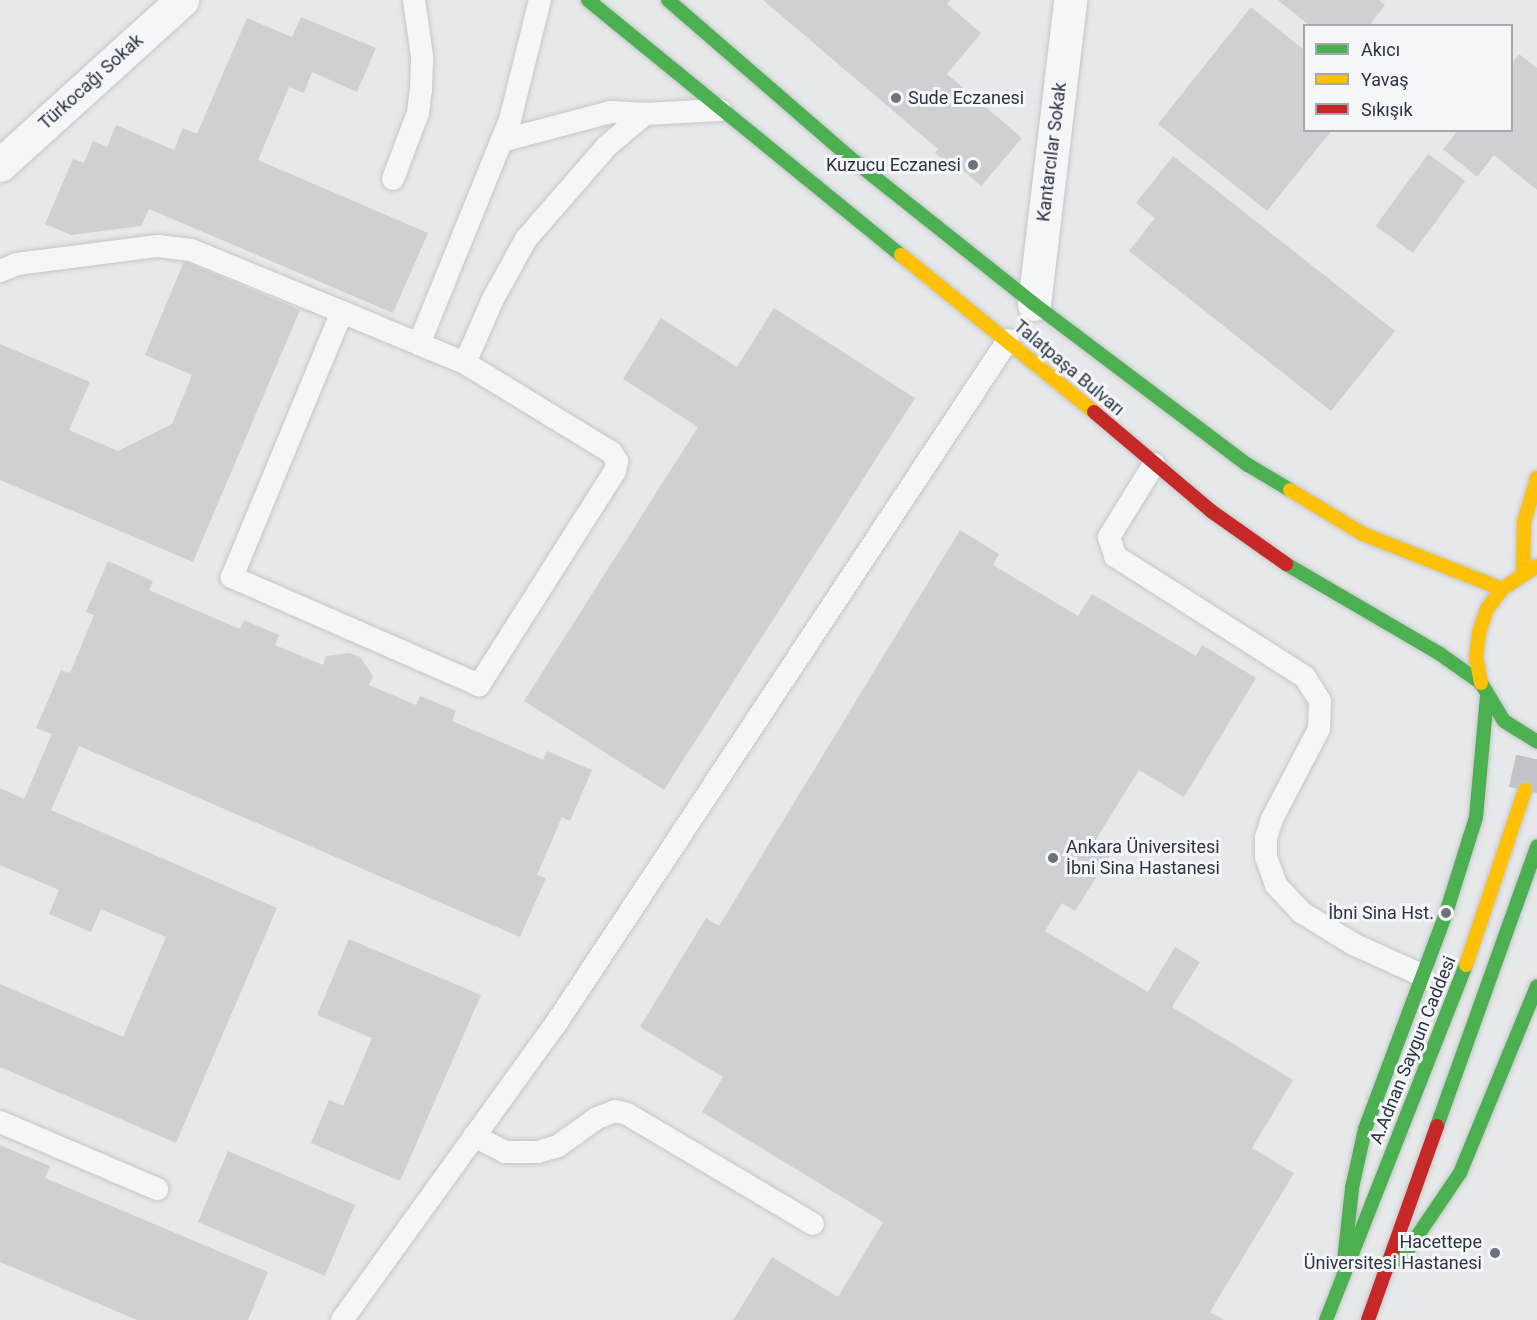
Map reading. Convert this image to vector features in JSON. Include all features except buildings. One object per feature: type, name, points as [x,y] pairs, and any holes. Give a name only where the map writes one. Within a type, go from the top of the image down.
[{"type":"main road","name":"Talatpaşa Bulvarı","points":[[588,0],[720,110],[1008,340],[1154,464],[1271,555],[1393,624],[1484,689],[1504,720],[1537,742]]},
{"type":"main road","name":"Talatpaşa Bulvarı","points":[[668,0],[848,156],[1034,304],[1248,465],[1304,501],[1373,538],[1502,589]]},
{"type":"main road","points":[[1523,572],[1524,522],[1537,478]]},
{"type":"main road","points":[[1343,1270],[1352,1188],[1365,1129],[1422,975],[1476,817],[1486,740],[1484,689],[1476,658],[1479,633],[1487,609],[1502,589],[1523,572],[1537,566]]},
{"type":"main road","name":"A.Adnan Saygun Caddesi","points":[[1326,1320],[1343,1270],[1476,939],[1525,789]]},
{"type":"main road","points":[[1368,1320],[1537,846]]},
{"type":"main road","points":[[1381,1285],[1433,1218],[1460,1173],[1489,1110],[1537,986]]},
{"type":"street","name":"Türkocağı Sokak","points":[[0,165],[182,0]]},
{"type":"street","name":"Kantarcılar Sokak","points":[[1034,304],[1070,0]]},
{"type":"lane","points":[[393,179],[418,113],[421,90],[422,56],[414,0]]},
{"type":"lane","points":[[419,344],[501,141],[519,90],[540,0]]},
{"type":"lane","points":[[501,141],[611,111],[645,114],[720,110]]},
{"type":"lane","points":[[465,363],[493,299],[537,223],[607,146],[645,114]]},
{"type":"lane","points":[[0,270],[16,264],[175,245],[342,312],[465,363],[611,452],[617,461],[615,471],[478,685],[232,577],[342,312]]},
{"type":"lane","points":[[342,1320],[555,1024],[1008,340]]},
{"type":"lane","points":[[1154,464],[1109,537],[1115,555],[1305,677],[1320,701],[1319,729],[1272,819],[1266,837],[1266,857],[1276,885],[1301,912],[1353,944],[1422,975]]},
{"type":"lane","points":[[474,1136],[505,1152],[538,1152],[558,1146],[597,1118],[615,1111],[627,1114],[813,1224]]},
{"type":"lane","points":[[0,1122],[157,1189]]},
{"type":"tunnel","points":[[1525,790],[1537,736]]},
{"type":"traffic: fast","points":[[588,0],[901,255]]},
{"type":"traffic: fast","points":[[668,0],[848,156],[1034,304],[1248,465],[1290,490]]},
{"type":"traffic: fast","points":[[1286,564],[1440,654],[1481,683],[1504,721],[1537,742]]},
{"type":"traffic: fast","points":[[1343,1270],[1352,1188],[1365,1129],[1446,913],[1476,817],[1487,696]]},
{"type":"traffic: fast","points":[[1437,1126],[1537,846]]},
{"type":"traffic: fast","points":[[1326,1320],[1466,965]]},
{"type":"traffic: fast","points":[[1401,1260],[1460,1173],[1537,986]]},
{"type":"traffic: slow","points":[[901,255],[1094,412]]},
{"type":"traffic: slow","points":[[1523,572],[1524,522],[1537,478]]},
{"type":"traffic: slow","points":[[1290,490],[1363,534],[1502,589],[1537,566]]},
{"type":"traffic: slow","points":[[1481,683],[1476,658],[1479,633],[1487,609],[1502,589]]},
{"type":"traffic: slow","points":[[1466,965],[1525,790]]},
{"type":"traffic: jam","points":[[1094,412],[1211,511],[1286,564]]},
{"type":"traffic: jam","points":[[1368,1320],[1437,1126]]},
{"type":"place","name":"Sude Eczanesi","points":[[896,98]]},
{"type":"place","name":"Kuzucu Eczanesi","points":[[973,165]]},
{"type":"place","name":"Ankara Üniversitesi İbni Sina Hastanesi","points":[[1053,858]]},
{"type":"place","name":"İbni Sina Hst.","points":[[1446,913]]},
{"type":"place","name":"Hacettepe Üniversitesi Hastanesi","points":[[1495,1253]]}]
